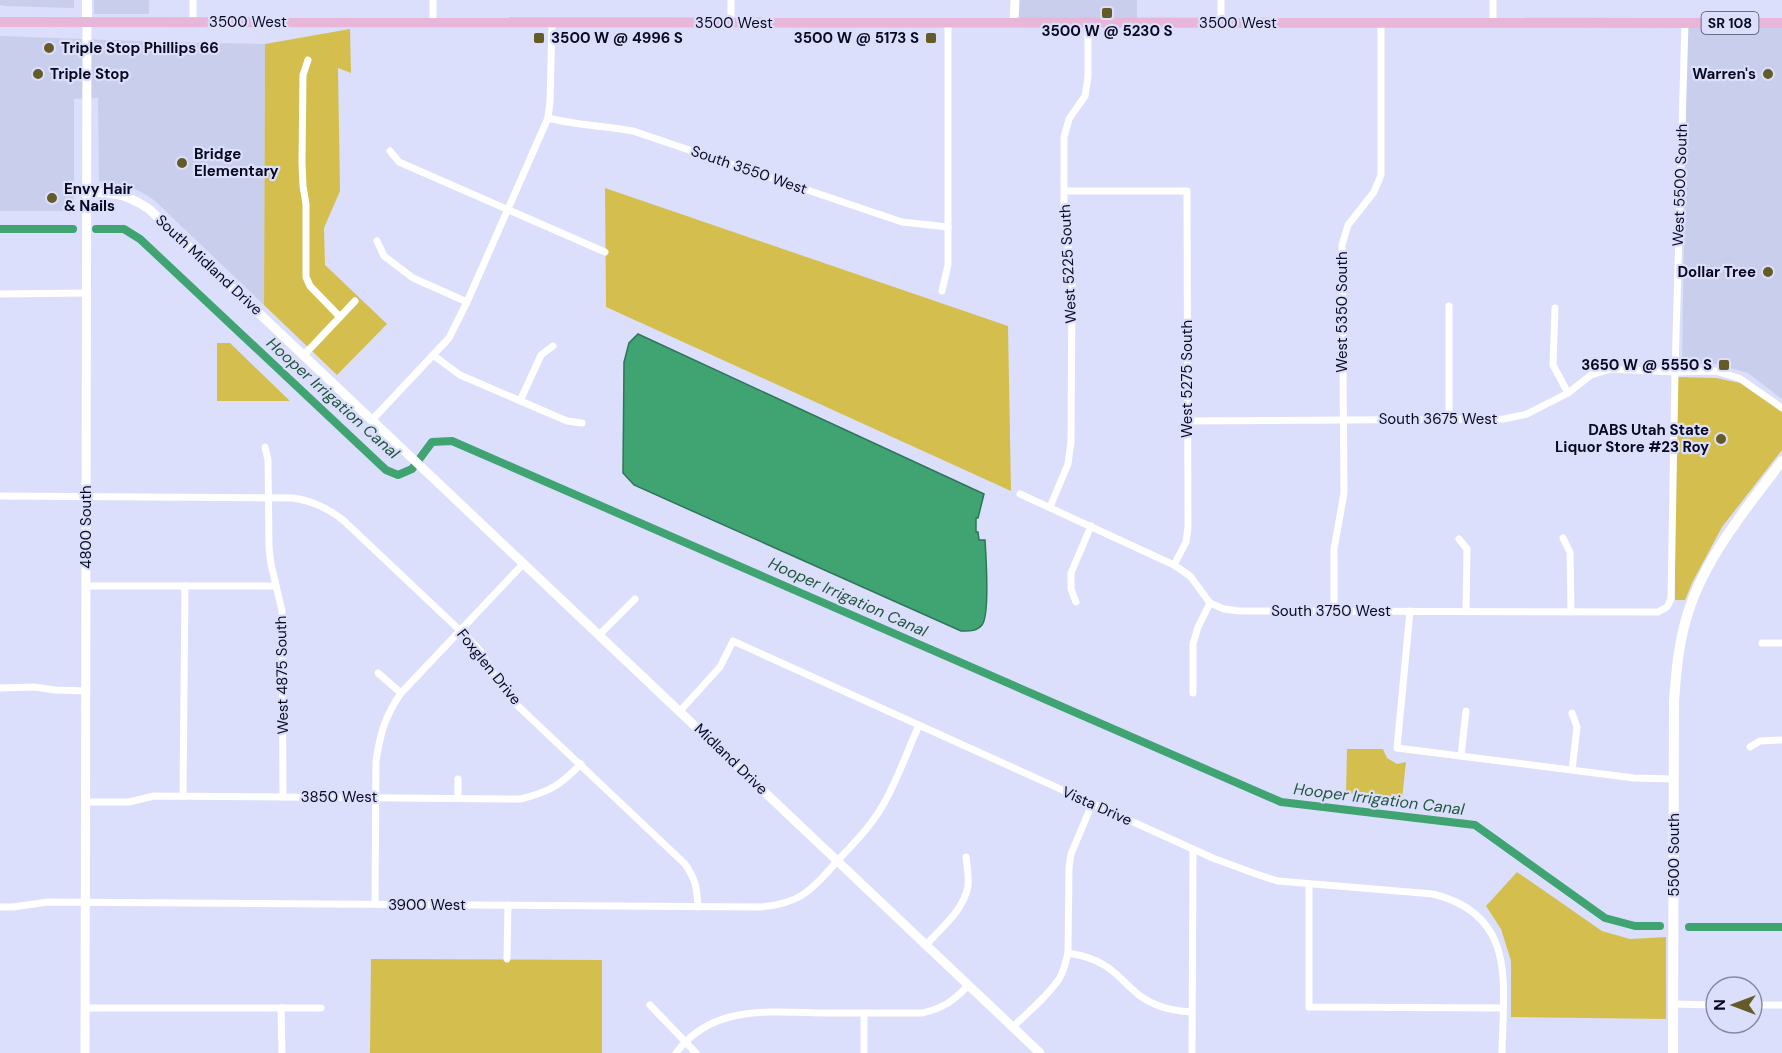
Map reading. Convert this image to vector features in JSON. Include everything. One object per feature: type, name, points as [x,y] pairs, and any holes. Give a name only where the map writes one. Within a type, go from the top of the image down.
[{"type":"main road","name":"4800 South","points":[[87,0],[87,22]]},
{"type":"main road","name":"3500 West","points":[[0,21],[1685,23]]},
{"type":"main road","name":"SR 108","points":[[1685,23],[1782,23]]},
{"type":"main road","name":"5500 South","points":[[1673,1053],[1674,700],[1677,658],[1686,621],[1701,582],[1726,537],[1782,461]]},
{"type":"street","points":[[193,0],[193,22]]},
{"type":"street","points":[[433,0],[433,22]]},
{"type":"street","points":[[731,0],[731,23]]},
{"type":"street","points":[[1014,22],[1015,0]]},
{"type":"street","points":[[1221,0],[1221,23]]},
{"type":"street","points":[[1493,0],[1493,23]]},
{"type":"street","name":"4800 South","points":[[85,1053],[87,22]]},
{"type":"street","points":[[372,420],[449,338],[467,302],[548,118],[552,22]]},
{"type":"street","points":[[942,291],[948,265],[948,23]]},
{"type":"street","name":"West 5225 South","points":[[1050,507],[1068,464],[1071,442],[1072,284],[1064,206],[1064,137],[1069,119],[1085,96],[1088,77],[1088,23]]},
{"type":"street","name":"West 5350 South","points":[[1334,611],[1334,549],[1344,493],[1342,245],[1348,225],[1374,192],[1381,175],[1381,23]]},
{"type":"street","name":"West 5500 South","points":[[1671,599],[1685,23]]},
{"type":"street","points":[[309,60],[303,75],[302,163],[306,204],[306,277],[310,286],[340,317]]},
{"type":"street","name":"South 3550 West","points":[[548,118],[561,122],[633,131],[902,222],[948,227]]},
{"type":"street","points":[[390,151],[399,162],[605,252]]},
{"type":"street","name":"West 5275 South","points":[[1065,192],[1187,191],[1188,527],[1186,542],[1174,565]]},
{"type":"street","name":"South Midland Drive","points":[[87,192],[116,193],[133,198],[149,209],[421,466]]},
{"type":"street","points":[[377,241],[384,256],[412,278],[467,302]]},
{"type":"street","points":[[0,294],[87,293]]},
{"type":"street","points":[[304,355],[355,301]]},
{"type":"street","points":[[1449,306],[1449,419]]},
{"type":"street","points":[[1554,308],[1554,365],[1568,393]]},
{"type":"street","points":[[520,401],[541,355],[553,346]]},
{"type":"street","points":[[433,355],[460,375],[567,421],[582,423]]},
{"type":"street","name":"South 3675 West","points":[[1188,421],[1504,419],[1527,414],[1568,393],[1591,375],[1611,369],[1715,371],[1739,378],[1782,408]]},
{"type":"street","name":"West 4875 South","points":[[266,447],[269,547],[282,611],[283,797]]},
{"type":"street","name":"Midland Drive","points":[[421,466],[1040,1053]]},
{"type":"street","points":[[1020,494],[1174,565],[1190,576],[1210,603],[1198,627],[1193,644],[1193,693]]},
{"type":"street","name":"Foxglen Drive","points":[[0,496],[293,498],[310,500],[328,509],[343,520],[460,630],[481,652],[501,686],[518,706],[685,864],[696,883],[698,907]]},
{"type":"street","points":[[1076,602],[1071,589],[1071,573],[1090,526]]},
{"type":"street","points":[[1459,538],[1467,549],[1466,611]]},
{"type":"street","points":[[1563,538],[1570,552],[1571,612]]},
{"type":"street","points":[[375,904],[376,761],[379,742],[390,709],[401,693],[524,563]]},
{"type":"street","points":[[86,586],[276,586]]},
{"type":"street","points":[[183,796],[185,586]]},
{"type":"street","points":[[599,635],[635,599]]},
{"type":"street","name":"South 3750 West","points":[[1210,603],[1224,609],[1239,611],[1658,612],[1667,607],[1671,599]]},
{"type":"street","points":[[1410,611],[1397,748],[1634,778],[1674,779]]},
{"type":"street","name":"Vista Drive","points":[[680,711],[720,667],[733,641],[1193,850],[1257,875],[1278,881],[1433,894],[1450,898],[1477,913],[1488,927],[1496,943],[1502,960],[1503,1008]]},
{"type":"street","points":[[1762,643],[1782,643]]},
{"type":"street","points":[[378,673],[401,693]]},
{"type":"street","points":[[0,688],[34,687],[86,691]]},
{"type":"street","points":[[1461,756],[1466,711]]},
{"type":"street","points":[[1572,713],[1577,727],[1572,770]]},
{"type":"street","name":"3900 West","points":[[0,907],[48,902],[779,906],[792,902],[819,883],[865,832],[883,805],[919,726]]},
{"type":"street","points":[[1749,747],[1760,741],[1782,740]]},
{"type":"street","name":"3850 West","points":[[86,802],[129,802],[154,796],[521,799],[545,793],[561,784],[581,764]]},
{"type":"street","points":[[458,779],[458,798]]},
{"type":"street","points":[[1013,1027],[1059,978],[1065,966],[1068,953],[1071,854],[1092,804]]},
{"type":"street","points":[[1192,1053],[1193,850]]},
{"type":"street","points":[[926,945],[956,912],[963,900],[968,885],[966,857]]},
{"type":"street","points":[[1309,884],[1310,1006],[1503,1008],[1502,1053]]},
{"type":"street","points":[[507,959],[508,905]]},
{"type":"street","points":[[1068,953],[1088,957],[1104,965],[1147,1001],[1162,1008],[1192,1012]]},
{"type":"street","points":[[676,1053],[685,1041],[701,1028],[722,1019],[754,1012],[922,1013],[938,1009],[954,1000],[969,985]]},
{"type":"street","points":[[1673,1004],[1704,1005]]},
{"type":"street","points":[[650,1005],[696,1053]]},
{"type":"street","points":[[1764,1005],[1782,1005]]},
{"type":"street","points":[[85,1008],[321,1008]]},
{"type":"street","points":[[281,1008],[282,1053]]},
{"type":"street","points":[[864,1013],[864,1053]]},
{"type":"shaded area","points":[[0,0],[74,0],[74,8],[4,6],[0,5]]},
{"type":"shaded area","points":[[94,0],[149,0],[149,14],[94,14]]},
{"type":"shaded area","points":[[1013,0],[1137,0],[1137,18],[1013,19]]},
{"type":"shaded area","points":[[1687,27],[1782,28],[1782,399],[1748,373],[1716,364],[1682,365]]},
{"type":"shaded area","points":[[350,29],[351,73],[338,68],[340,191],[324,228],[325,265],[387,324],[337,375],[264,305],[265,44]]},
{"type":"shaded area","name":"Bridge Elementary","points":[[0,36],[265,44],[264,305],[154,200],[125,185],[99,181],[98,98],[74,99],[74,211],[0,211]]},
{"type":"shaded area","points":[[605,188],[1008,326],[1011,491],[606,307]]},
{"type":"shaded area","points":[[638,334],[984,494],[978,518],[976,518],[976,532],[978,532],[979,540],[985,540],[987,571],[986,610],[982,625],[975,630],[961,631],[634,485],[623,473],[624,362],[629,343]]},
{"type":"shaded area","points":[[217,343],[230,343],[290,401],[217,401]]},
{"type":"shaded area","points":[[1675,377],[1716,378],[1745,384],[1782,411],[1782,450],[1722,527],[1685,600],[1675,600]]},
{"type":"shaded area","points":[[1347,749],[1383,749],[1387,758],[1397,764],[1406,762],[1402,799],[1346,793]]},
{"type":"shaded area","points":[[1517,872],[1602,931],[1630,939],[1666,937],[1666,1019],[1511,1017],[1511,961],[1501,929],[1486,906]]},
{"type":"shaded area","points":[[371,959],[602,960],[602,1053],[370,1053]]},
{"type":"waterway","name":"Hooper Irrigation Canal","points":[[0,229],[73,229]]},
{"type":"waterway","name":"Hooper Irrigation Canal","points":[[96,229],[124,229],[140,239],[386,470],[398,475],[412,469],[432,442],[452,441],[1281,802],[1475,825],[1605,918],[1635,926],[1660,926]]},
{"type":"waterway","name":"Hooper Irrigation Canal","points":[[1689,927],[1782,927]]},
{"type":"place","name":"3500 W @ 5230 S","points":[[1107,13]]},
{"type":"place","name":"3500 W @ 4996 S","points":[[539,38]]},
{"type":"place","name":"3500 W @ 5173 S","points":[[931,38]]},
{"type":"place","name":"Triple Stop Phillips 66","points":[[49,48]]},
{"type":"place","name":"Triple Stop","points":[[38,74]]},
{"type":"place","name":"Warren's","points":[[1768,74]]},
{"type":"place","name":"Bridge Elementary","points":[[182,163]]},
{"type":"place","name":"Envy Hair & Nails","points":[[52,198]]},
{"type":"place","name":"Dollar Tree","points":[[1768,272]]},
{"type":"place","name":"3650 W @ 5550 S","points":[[1724,365]]},
{"type":"place","name":"DABS Utah State Liquor Store #23 Roy","points":[[1721,439]]}]
